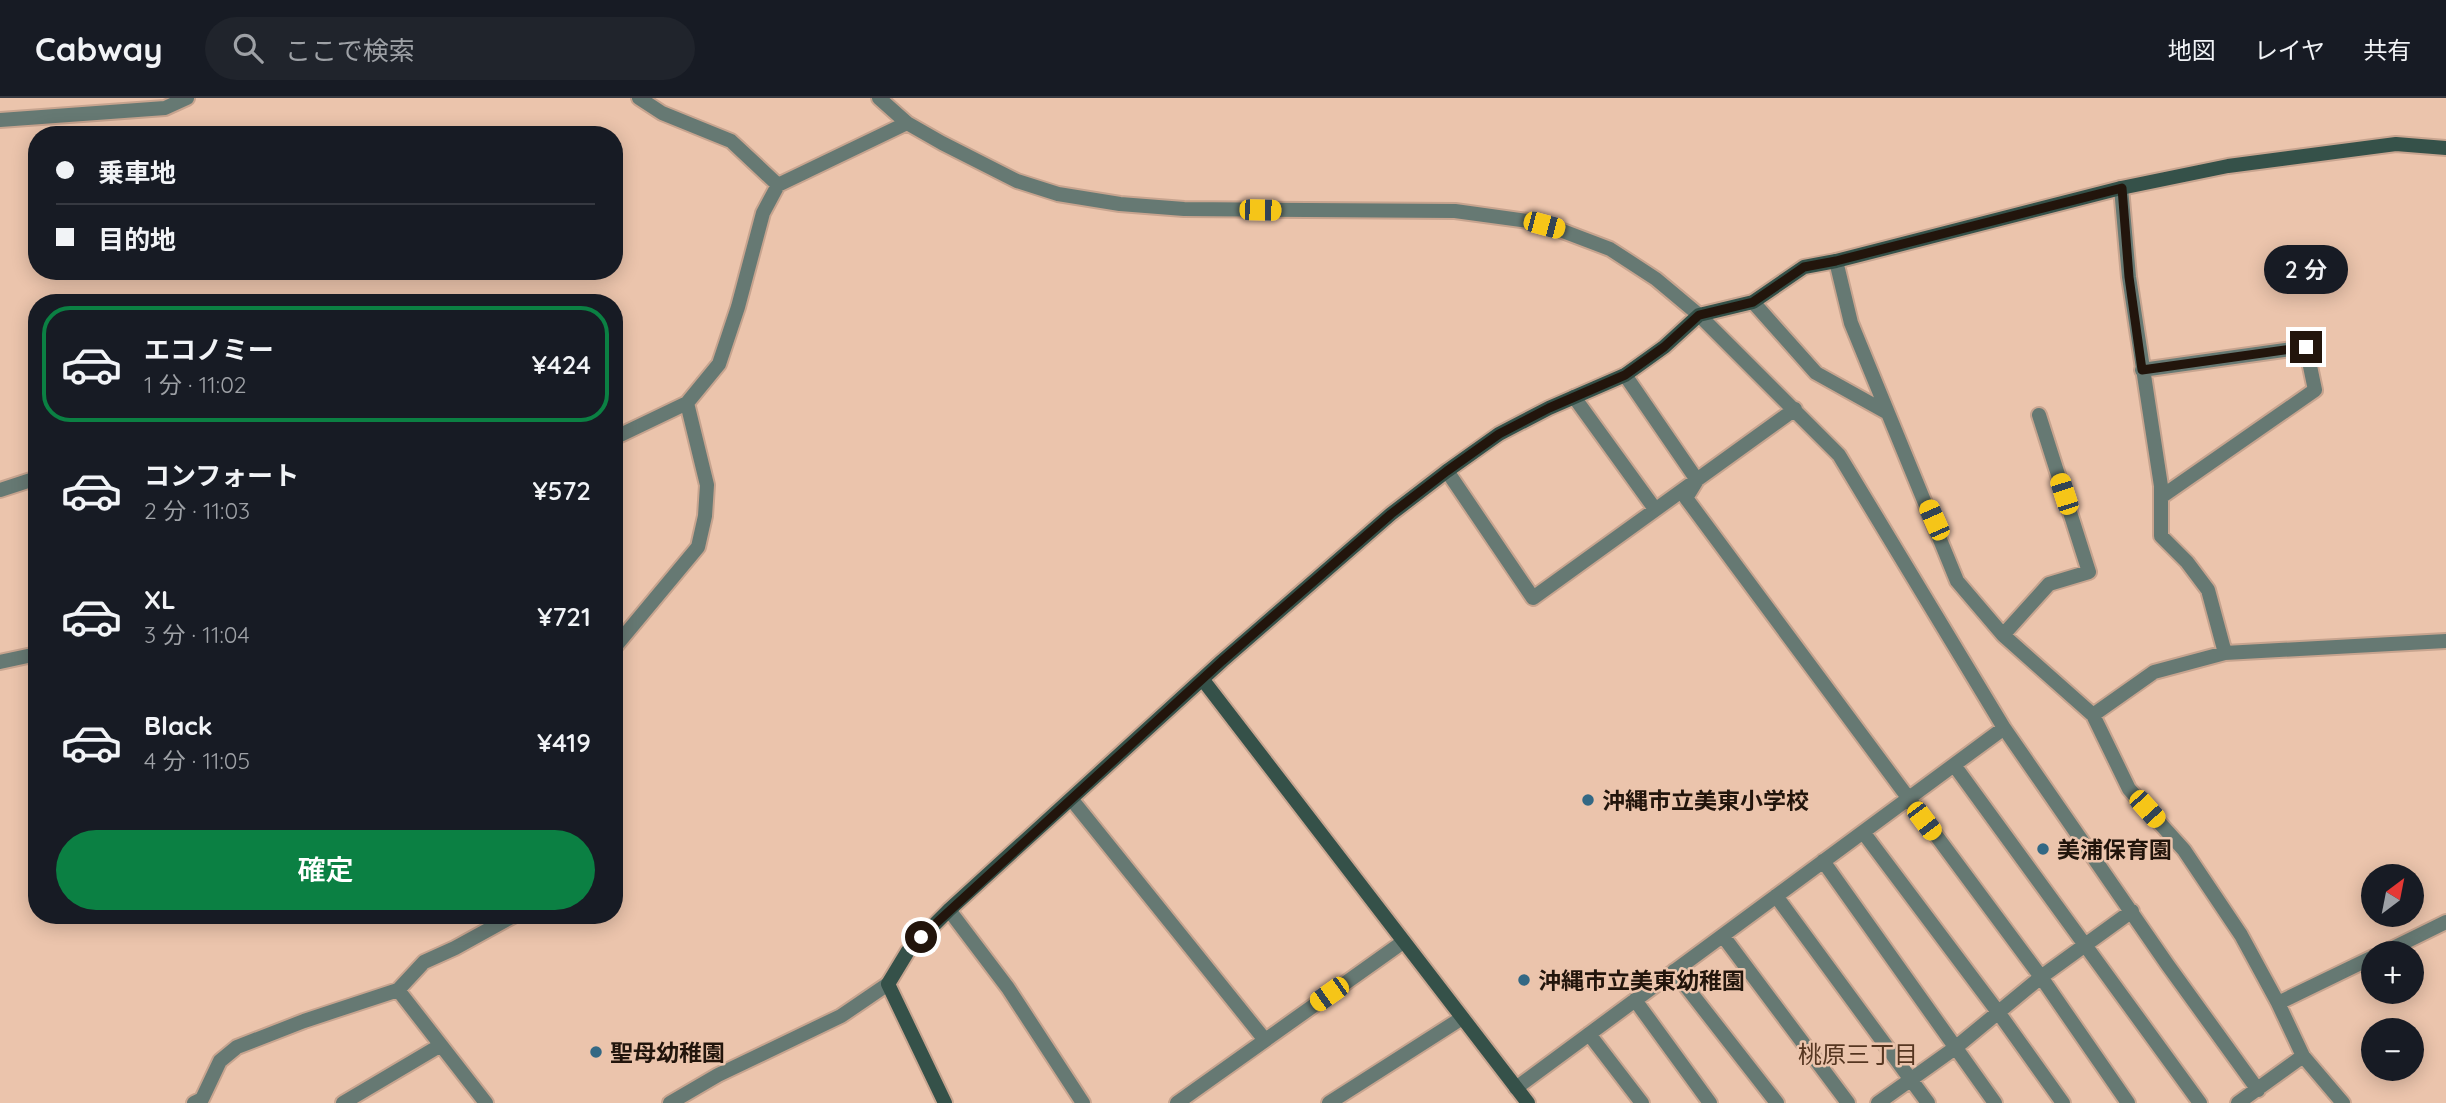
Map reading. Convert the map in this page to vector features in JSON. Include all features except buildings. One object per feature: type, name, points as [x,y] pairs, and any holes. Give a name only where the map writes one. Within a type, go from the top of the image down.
[{"type":"street","points":[[0,120],[165,108],[187,98]]},
{"type":"street","points":[[639,98],[662,113],[731,141],[778,185]]},
{"type":"street","points":[[879,98],[907,123],[992,169],[1017,181],[1058,194],[1120,204],[1184,209],[1455,211],[1528,221],[1610,249],[1656,279],[1699,315],[1839,455],[2004,728],[2167,964],[2258,1090]]},
{"type":"street","points":[[623,435],[687,403],[719,364],[738,307],[763,213],[778,185],[907,123]]},
{"type":"street","points":[[670,1103],[718,1075],[841,1016],[888,984],[908,951],[949,910],[1222,661],[1391,514],[1499,434],[1625,375],[1664,347],[1699,315],[1753,302],[1804,267],[2122,188],[2228,166],[2396,144],[2446,148]]},
{"type":"street","points":[[2122,188],[2129,277],[2161,496],[2161,536],[2208,590],[2225,653]]},
{"type":"street","points":[[1836,261],[1851,323],[1957,581],[2003,635],[2093,715],[2129,789],[2184,850],[2241,935],[2303,1056],[2343,1103]]},
{"type":"street","points":[[1753,302],[1816,373],[1886,412]]},
{"type":"street","points":[[2142,370],[2306,347],[2315,390],[2161,496]]},
{"type":"street","points":[[1625,375],[1697,480]]},
{"type":"street","points":[[1574,397],[1655,509]]},
{"type":"street","points":[[623,637],[698,547],[705,516],[707,485],[687,403]]},
{"type":"street","points":[[1447,471],[1533,598],[1795,409]]},
{"type":"street","points":[[2003,635],[2049,584],[2089,572],[2039,415]]},
{"type":"street","points":[[1697,480],[1686,498],[2041,977],[2128,1103]]},
{"type":"street","points":[[0,490],[28,481]]},
{"type":"street","points":[[2093,715],[2154,672],[2225,653],[2446,640]]},
{"type":"street","points":[[0,662],[28,656]]},
{"type":"street","points":[[1203,680],[1528,1103]]},
{"type":"street","points":[[1516,1088],[2004,728]]},
{"type":"street","points":[[1954,765],[2200,1103]]},
{"type":"street","points":[[1072,800],[1265,1040]]},
{"type":"street","points":[[1863,832],[2063,1103]]},
{"type":"street","points":[[1824,861],[1995,1103]]},
{"type":"street","points":[[1776,896],[1928,1103]]},
{"type":"street","points":[[949,910],[1008,988],[1083,1103]]},
{"type":"street","points":[[1878,1103],[1955,1048],[2041,977],[2132,911]]},
{"type":"street","points":[[2407,941],[2446,922]]},
{"type":"street","points":[[194,1103],[202,1099],[220,1061],[237,1047],[304,1021],[398,990],[424,962],[498,924]]},
{"type":"street","points":[[1723,936],[1848,1103]]},
{"type":"street","points":[[1177,1103],[1403,942]]},
{"type":"street","points":[[2278,1003],[2361,963]]},
{"type":"street","points":[[1674,971],[1777,1103]]},
{"type":"street","points":[[888,984],[944,1103]]},
{"type":"street","points":[[398,990],[486,1103]]},
{"type":"street","points":[[1634,1000],[1710,1103]]},
{"type":"street","points":[[1329,1103],[1462,1018]]},
{"type":"street","points":[[1589,1034],[1642,1103]]},
{"type":"street","points":[[343,1103],[441,1045]]},
{"type":"street","points":[[2238,1103],[2303,1056]]},
{"type":"place","name":"沖縄市立美東小学校","points":[[1588,800]]},
{"type":"place","name":"美浦保育園","points":[[2043,849]]},
{"type":"place","name":"沖縄市立美東幼稚園","points":[[1524,980]]},
{"type":"place","name":"聖母幼稚園","points":[[596,1052]]},
{"type":"district","name":"桃原三丁目","points":[[1858,1054]]},
{"type":"route","points":[[921,937],[1222,661],[1391,514],[1447,471],[1499,434],[1549,408],[1625,375],[1664,347],[1699,315],[1753,302],[1804,267],[2122,188],[2129,277],[2142,370],[2306,347]]}]
